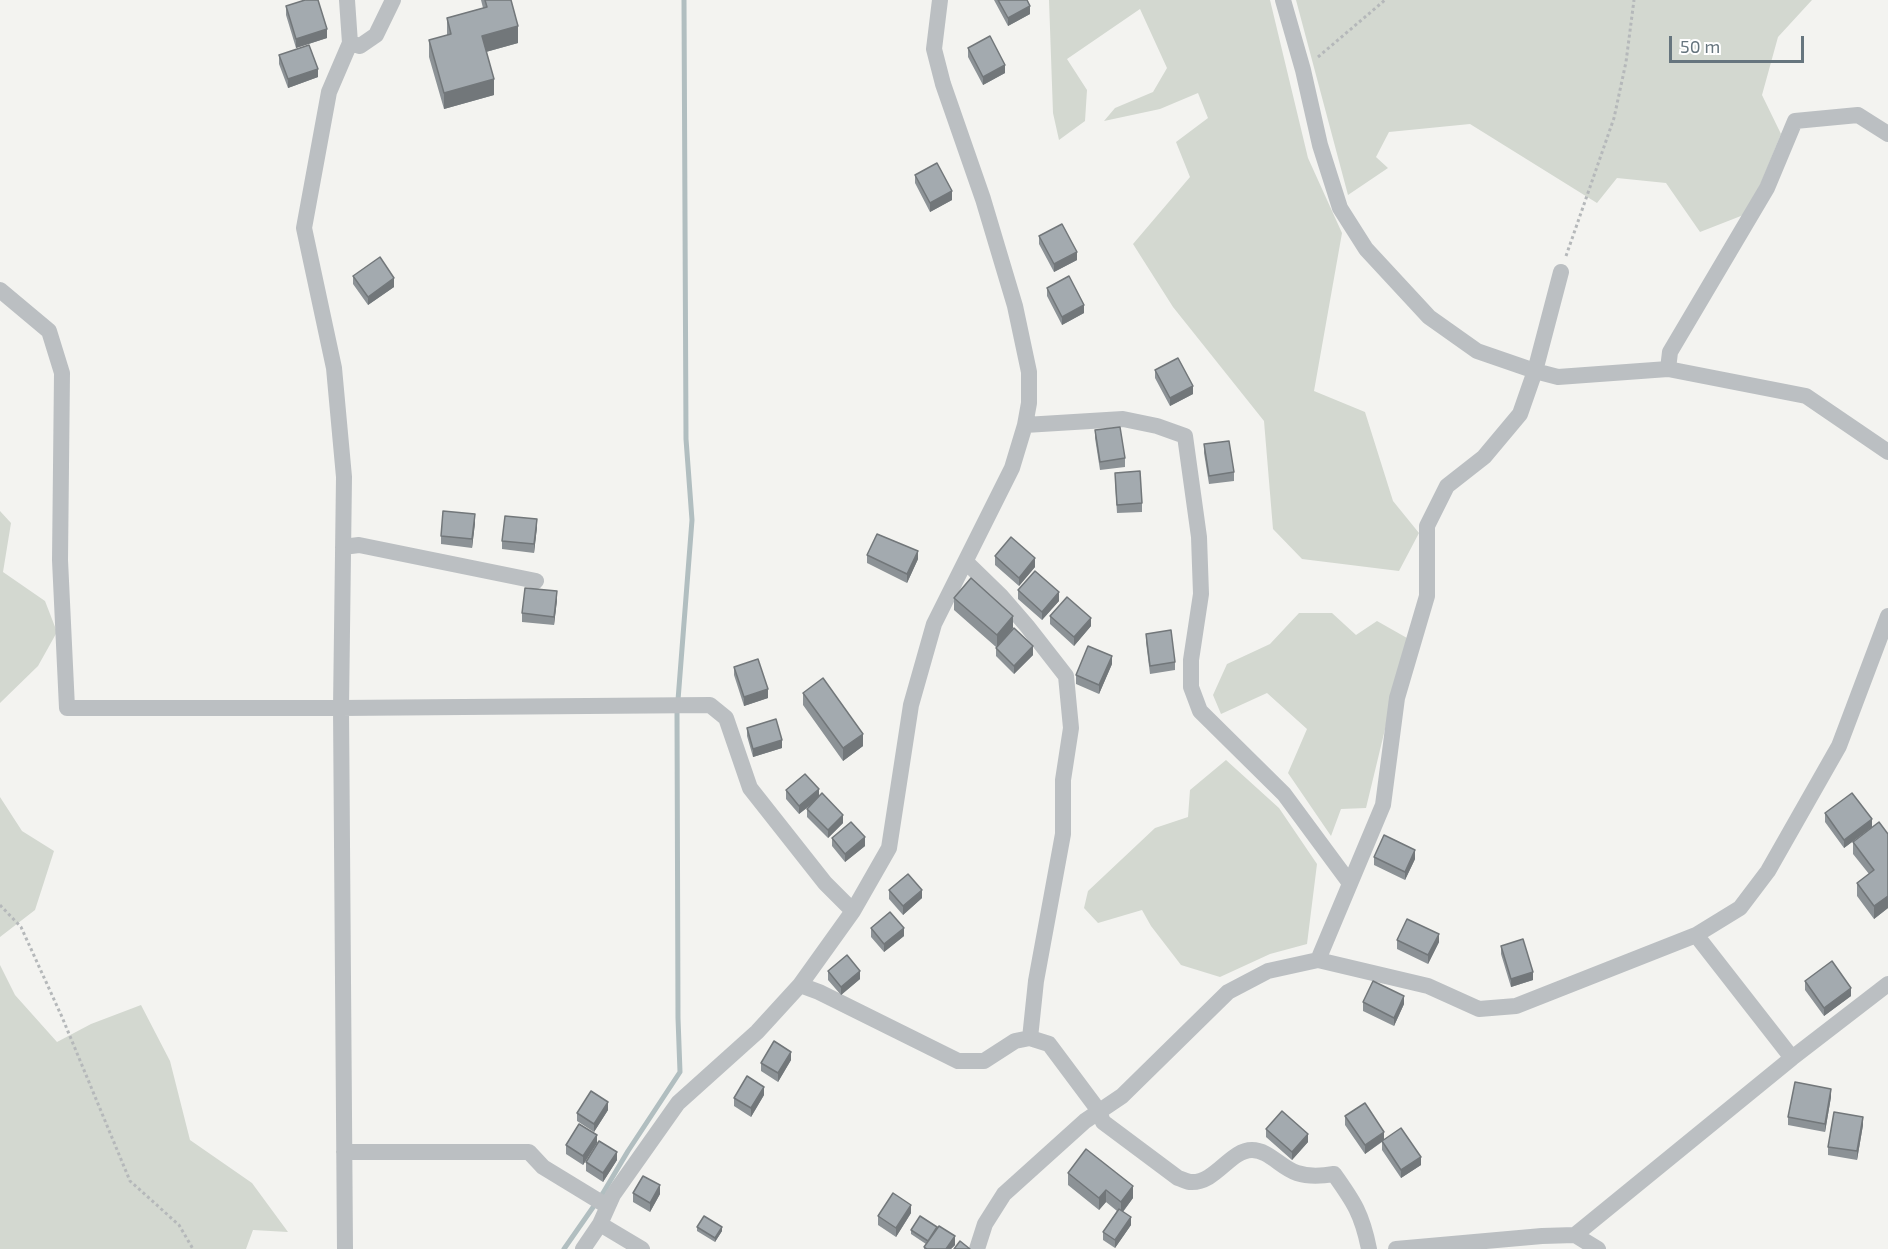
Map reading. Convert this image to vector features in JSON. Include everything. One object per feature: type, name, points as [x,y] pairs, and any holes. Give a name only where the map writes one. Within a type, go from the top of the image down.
[{"type":"street","points":[[345,1249],[341,708],[344,477],[334,368],[304,228],[330,92],[350,44],[347,0]]},
{"type":"street","points":[[350,44],[360,46],[376,35],[393,0]]},
{"type":"street","points":[[583,1249],[640,1154],[678,1103],[757,1032],[800,984],[853,911],[889,848],[911,705],[934,624],[1012,468],[1025,424],[1029,403],[1029,372],[1015,306],[934,50],[940,0]]},
{"type":"street","points":[[1283,0],[1303,70],[1320,145],[1340,208],[1366,249],[1429,317],[1477,351],[1535,371],[1558,376],[1668,369],[1806,396],[1888,452]]},
{"type":"street","points":[[1668,369],[1670,352],[1767,188],[1795,121],[1858,115],[1888,134]]},
{"type":"street","points":[[1318,960],[1383,805],[1397,698],[1427,596],[1427,525],[1447,486],[1484,457],[1520,414],[1535,371],[1561,272]]},
{"type":"street","points":[[0,290],[49,331],[62,373],[60,560],[67,708],[710,705],[726,718],[750,788],[825,883],[853,911]]},
{"type":"street","points":[[1025,424],[1123,419],[1157,426],[1185,436],[1199,537],[1201,594],[1191,660],[1191,687],[1200,711],[1284,794],[1349,882]]},
{"type":"street","points":[[343,547],[359,545],[536,581]]},
{"type":"street","points":[[966,562],[1027,626],[1066,676],[1071,728],[1063,780],[1063,834],[1036,981],[1030,1038]]},
{"type":"street","points":[[977,1249],[984,1224],[1004,1194],[1085,1121],[1122,1096],[1228,992],[1268,971],[1318,960],[1428,986],[1479,1009],[1516,1006],[1696,935],[1740,908],[1768,871],[1839,746],[1888,616]]},
{"type":"street","points":[[1696,935],[1792,1058]]},
{"type":"street","points":[[800,984],[958,1061],[984,1061],[1015,1041],[1030,1038],[1049,1044],[1099,1111],[1102,1122],[1178,1178],[1192,1182],[1214,1173],[1237,1154],[1250,1150],[1263,1152],[1294,1172],[1307,1176],[1334,1174],[1355,1204],[1364,1224],[1369,1249]]},
{"type":"street","points":[[1575,1236],[1792,1058],[1888,984]]},
{"type":"street","points":[[344,1152],[528,1152],[543,1167],[607,1206]]},
{"type":"street","points":[[600,1224],[642,1249]]},
{"type":"street","points":[[1396,1249],[1542,1236],[1575,1236],[1598,1249]]},
{"type":"path","points":[[1303,70],[1385,0]]},
{"type":"path","points":[[1561,272],[1614,118],[1626,62],[1634,0]]},
{"type":"path","points":[[0,905],[21,927],[62,1017],[130,1181],[179,1225],[193,1249]]},
{"type":"shaded area","points":[[1049,0],[1270,0],[1308,158],[1342,233],[1314,391],[1365,412],[1393,501],[1419,533],[1399,571],[1302,559],[1273,529],[1264,421],[1173,307],[1133,244],[1190,177],[1176,142],[1208,118],[1198,93],[1160,109],[1104,121],[1115,108],[1153,92],[1167,68],[1140,9],[1067,59],[1087,90],[1085,121],[1059,140],[1053,113]]},
{"type":"shaded area","points":[[1296,0],[1812,0],[1778,37],[1762,95],[1781,134],[1761,183],[1746,214],[1700,232],[1666,183],[1617,178],[1597,203],[1470,124],[1389,132],[1376,157],[1388,168],[1348,195]]},
{"type":"shaded area","points":[[0,511],[11,523],[3,572],[45,601],[57,632],[38,666],[0,703]]},
{"type":"shaded area","points":[[1299,613],[1332,613],[1356,635],[1377,621],[1407,638],[1366,808],[1341,809],[1331,836],[1288,773],[1307,729],[1267,693],[1221,714],[1213,695],[1227,664],[1270,644]]},
{"type":"shaded area","points":[[1226,760],[1279,808],[1317,864],[1307,944],[1270,954],[1220,977],[1181,965],[1151,926],[1142,910],[1098,923],[1084,908],[1088,891],[1155,828],[1188,817],[1190,790]]},
{"type":"shaded area","points":[[0,797],[22,831],[54,851],[35,910],[0,937]]},
{"type":"shaded area","points":[[0,965],[15,995],[57,1042],[91,1024],[141,1005],[170,1061],[190,1140],[252,1183],[288,1232],[253,1230],[246,1249],[0,1249]]},
{"type":"building","points":[[305,0],[318,0],[327,29],[296,39],[286,6]]},
{"type":"building","points":[[485,0],[511,0],[518,26],[482,36],[494,79],[444,93],[429,40],[451,34],[447,18],[487,7]]},
{"type":"building","points":[[998,0],[1027,0],[1030,6],[1008,18]]},
{"type":"building","points":[[990,36],[1005,65],[983,77],[968,48]]},
{"type":"building","points":[[309,45],[318,69],[288,79],[279,55]]},
{"type":"building","points":[[937,163],[952,191],[930,203],[915,175]]},
{"type":"building","points":[[1062,224],[1077,252],[1054,264],[1039,236]]},
{"type":"building","points":[[380,257],[394,278],[368,297],[353,276]]},
{"type":"building","points":[[1069,276],[1084,305],[1062,317],[1047,288]]},
{"type":"building","points":[[1178,358],[1193,386],[1170,398],[1155,370]]},
{"type":"building","points":[[1120,427],[1125,458],[1100,462],[1095,430]]},
{"type":"building","points":[[1229,441],[1234,472],[1209,476],[1204,444]]},
{"type":"building","points":[[1140,471],[1142,503],[1117,505],[1115,473]]},
{"type":"building","points":[[443,511],[475,514],[472,539],[441,536]]},
{"type":"building","points":[[505,516],[537,519],[534,544],[502,541]]},
{"type":"building","points":[[877,534],[918,551],[907,574],[867,555]]},
{"type":"building","points":[[1011,537],[1035,558],[1019,578],[995,556]]},
{"type":"building","points":[[1035,571],[1059,592],[1042,612],[1018,590]]},
{"type":"building","points":[[971,578],[1013,616],[997,635],[954,598]]},
{"type":"building","points":[[525,588],[557,591],[554,617],[522,613]]},
{"type":"building","points":[[1067,597],[1091,618],[1074,637],[1050,616]]},
{"type":"building","points":[[1014,628],[1033,646],[1014,666],[996,648]]},
{"type":"building","points":[[1171,630],[1175,662],[1150,666],[1146,634]]},
{"type":"building","points":[[1088,646],[1112,656],[1099,685],[1076,675]]},
{"type":"building","points":[[758,659],[768,689],[744,697],[734,667]]},
{"type":"building","points":[[823,678],[863,734],[843,748],[803,693]]},
{"type":"building","points":[[776,719],[782,740],[753,749],[747,728]]},
{"type":"building","points":[[805,774],[819,789],[799,806],[786,790]]},
{"type":"building","points":[[822,793],[843,815],[828,830],[807,809]]},
{"type":"building","points":[[1852,793],[1872,819],[1844,840],[1825,813]]},
{"type":"building","points":[[851,822],[865,837],[845,854],[832,838]]},
{"type":"building","points":[[1879,822],[1888,834],[1888,896],[1874,906],[1857,883],[1874,870],[1853,842]]},
{"type":"building","points":[[1384,835],[1415,850],[1405,872],[1374,857]]},
{"type":"building","points":[[908,874],[922,890],[903,906],[889,890]]},
{"type":"building","points":[[890,912],[904,928],[884,944],[871,928]]},
{"type":"building","points":[[1407,919],[1439,934],[1428,955],[1397,940]]},
{"type":"building","points":[[1523,939],[1533,972],[1511,979],[1501,946]]},
{"type":"building","points":[[847,955],[860,971],[841,987],[828,971]]},
{"type":"building","points":[[1832,961],[1851,988],[1824,1008],[1805,981]]},
{"type":"building","points":[[1373,981],[1404,996],[1394,1018],[1363,1002]]},
{"type":"building","points":[[774,1041],[791,1052],[778,1073],[761,1063]]},
{"type":"building","points":[[747,1076],[764,1087],[751,1108],[734,1098]]},
{"type":"building","points":[[1795,1082],[1831,1089],[1825,1124],[1788,1117]]},
{"type":"building","points":[[591,1091],[608,1102],[594,1124],[577,1113]]},
{"type":"building","points":[[1365,1103],[1384,1132],[1365,1145],[1345,1116]]},
{"type":"building","points":[[1282,1111],[1308,1134],[1292,1152],[1266,1129]]},
{"type":"building","points":[[1834,1112],[1863,1117],[1857,1151],[1828,1147]]},
{"type":"building","points":[[579,1124],[597,1135],[583,1156],[566,1145]]},
{"type":"building","points":[[1401,1128],[1421,1157],[1401,1170],[1382,1141]]},
{"type":"building","points":[[599,1141],[617,1152],[603,1173],[586,1162]]},
{"type":"building","points":[[1086,1149],[1133,1186],[1121,1202],[1106,1190],[1099,1198],[1068,1173]]},
{"type":"building","points":[[643,1176],[660,1185],[650,1203],[633,1193]]},
{"type":"building","points":[[893,1193],[911,1205],[896,1228],[878,1216]]},
{"type":"building","points":[[1119,1209],[1131,1217],[1115,1240],[1103,1232]]},
{"type":"building","points":[[704,1216],[722,1227],[715,1238],[697,1227]]},
{"type":"building","points":[[920,1216],[937,1227],[928,1241],[911,1230]]},
{"type":"building","points":[[939,1226],[955,1236],[946,1249],[927,1249],[924,1247]]},
{"type":"building","points":[[960,1241],[970,1249],[954,1249]]},
{"type":"waterway","points":[[564,1249],[603,1193],[680,1072],[677,713],[692,520],[686,439],[684,0]]}]
